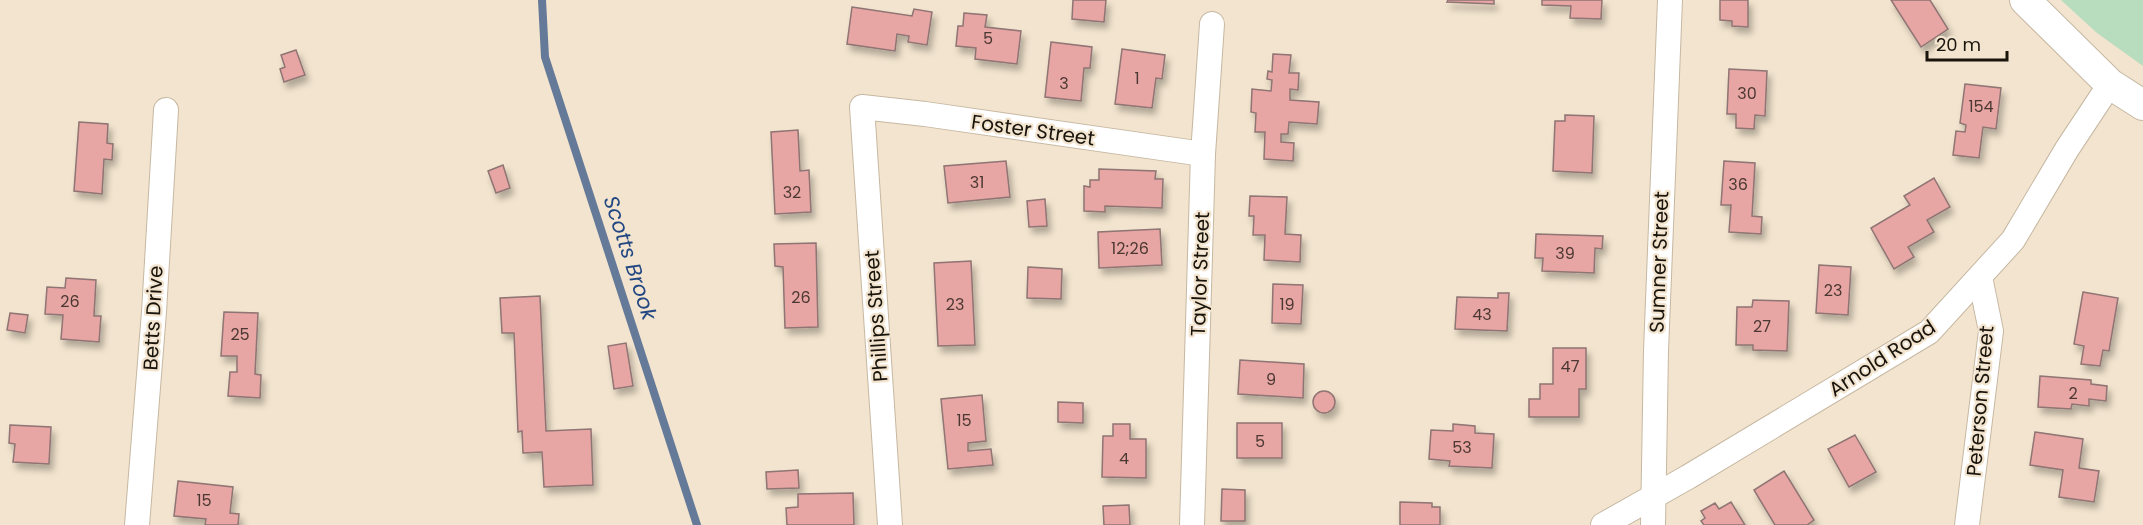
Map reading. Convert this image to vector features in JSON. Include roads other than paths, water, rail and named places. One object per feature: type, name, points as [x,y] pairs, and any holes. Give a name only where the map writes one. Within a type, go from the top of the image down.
[{"type":"street","name":"Sumner Street","points":[[1653,525],[1656,351],[1670,0]]},
{"type":"street","points":[[2025,0],[2110,84],[2143,105]]},
{"type":"street","name":"Taylor Street","points":[[1192,525],[1203,154],[1212,24]]},
{"type":"street","name":"Arnold Road","points":[[1603,525],[1653,498],[1929,332],[2013,240],[2067,149],[2110,84]]},
{"type":"street","name":"Foster Street","points":[[862,107],[1203,154]]},
{"type":"street","name":"Phillips Street","points":[[862,107],[890,525]]},
{"type":"street","name":"Betts Drive","points":[[137,525],[154,312],[166,110]]},
{"type":"street","name":"Peterson Street","points":[[1967,525],[1991,330],[1980,277]]},
{"type":"waterway","name":"Scotts Brook","points":[[542,0],[545,57],[697,525]]}]
